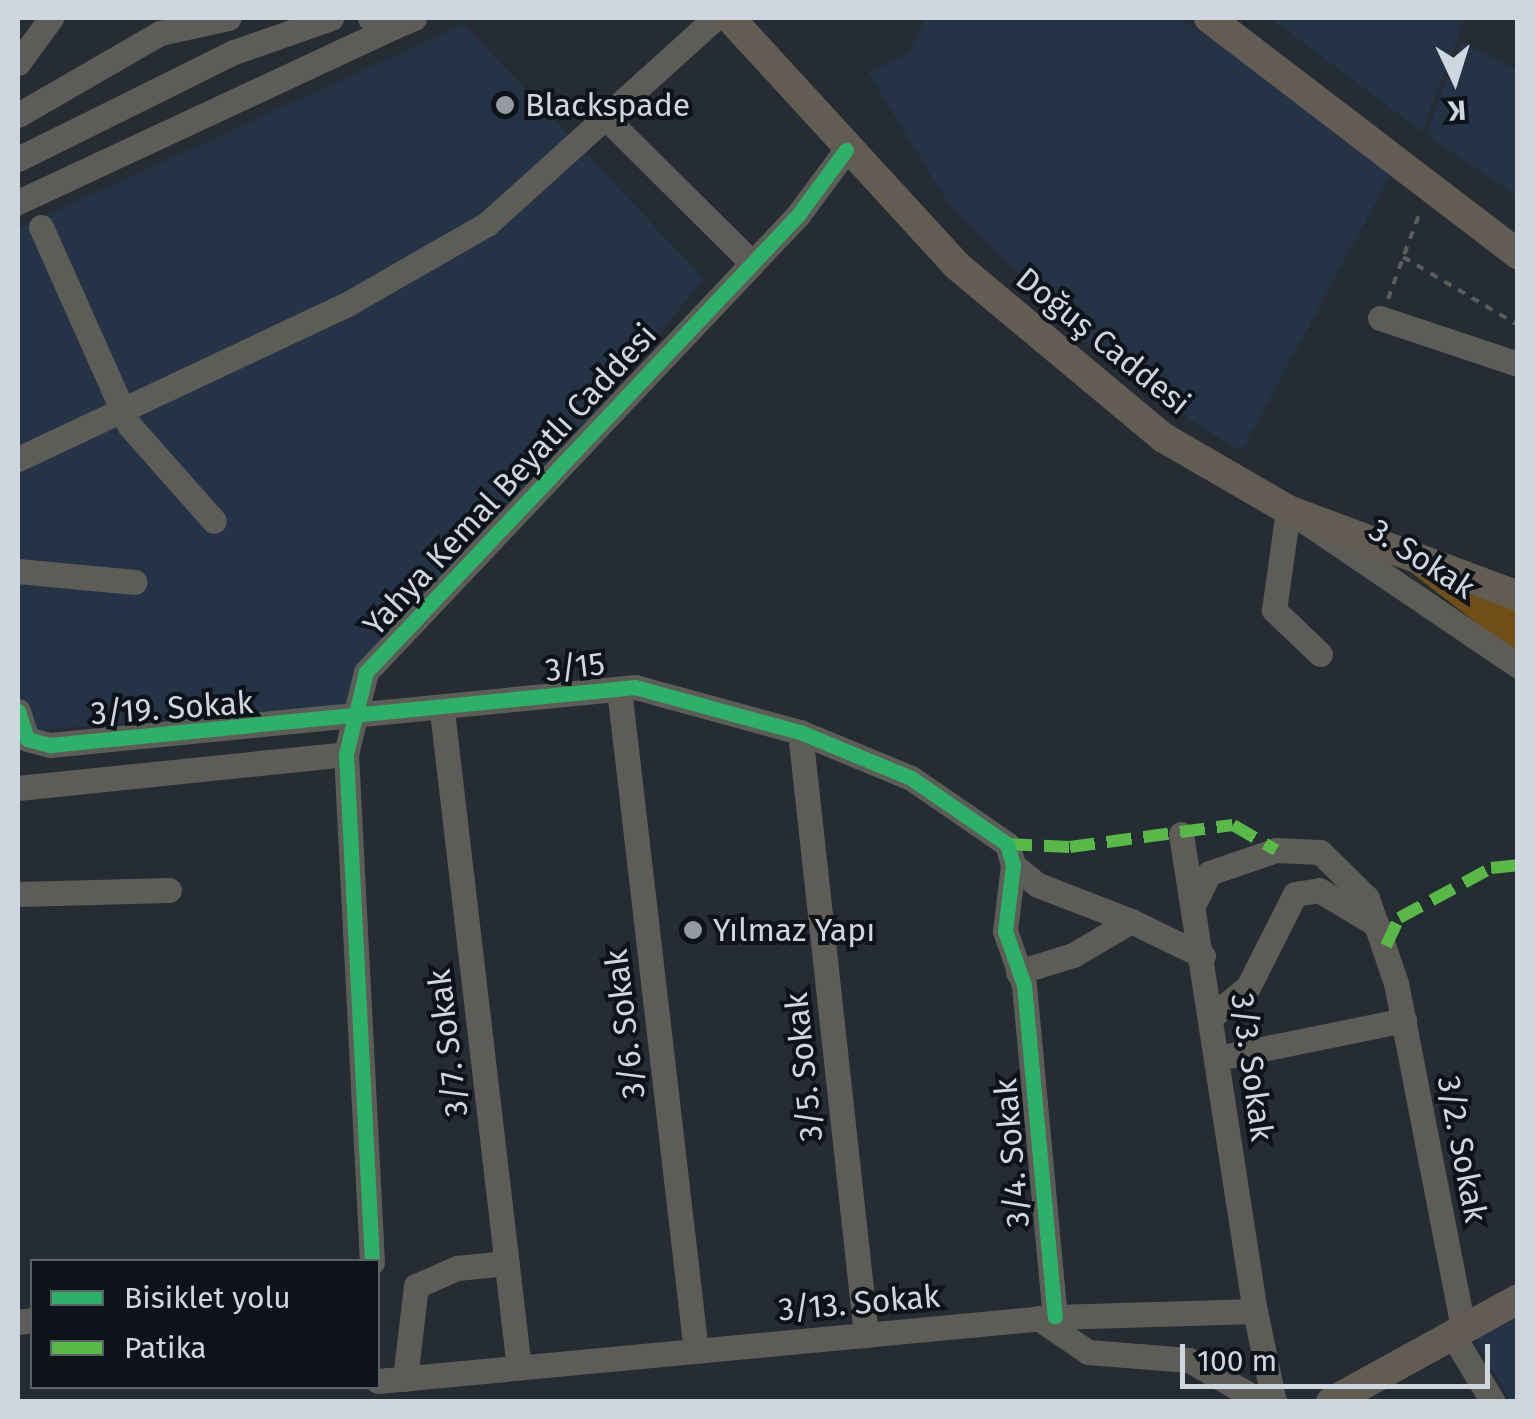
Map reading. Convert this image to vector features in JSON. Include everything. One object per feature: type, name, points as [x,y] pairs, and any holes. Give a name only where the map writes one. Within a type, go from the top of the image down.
[{"type":"main road","name":"Doğuş Caddesi","points":[[730,18],[846,150],[1069,363],[1164,438],[1288,510],[1518,596]]},
{"type":"main road","points":[[1209,18],[1431,181],[1518,254]]},
{"type":"main road","points":[[1335,1400],[1518,1299]]},
{"type":"street","points":[[18,63],[50,18]]},
{"type":"street","points":[[18,115],[160,33],[228,18]]},
{"type":"street","points":[[18,159],[234,52],[331,18]]},
{"type":"street","points":[[18,459],[350,303],[487,224],[609,122],[715,18]]},
{"type":"street","points":[[18,202],[392,21]]},
{"type":"street","points":[[609,122],[752,263]]},
{"type":"street","name":"Yahya Kemal Beyatlı Caddesi","points":[[372,1259],[346,754],[366,672],[752,263],[846,150]]},
{"type":"street","points":[[41,227],[121,410],[214,522]]},
{"type":"street","points":[[1380,318],[1518,364]]},
{"type":"street","points":[[1288,510],[1274,610],[1320,654]]},
{"type":"street","name":"3. Sokak","points":[[1288,510],[1518,666]]},
{"type":"street","points":[[18,571],[134,582]]},
{"type":"street","name":"3/15","points":[[352,721],[619,689],[800,732],[912,778],[1007,844],[1013,864],[1038,885],[1132,921],[1203,956]]},
{"type":"street","name":"3/6. Sokak","points":[[619,689],[696,1351]]},
{"type":"street","name":"3/7. Sokak","points":[[442,710],[519,1368]]},
{"type":"street","name":"3/19. Sokak","points":[[18,711],[27,739],[50,745],[352,721]]},
{"type":"street","name":"3/5. Sokak","points":[[800,732],[866,1335]]},
{"type":"street","points":[[18,788],[346,754]]},
{"type":"street","name":"3/3. Sokak","points":[[1181,834],[1195,901],[1256,1311]]},
{"type":"street","name":"3/2. Sokak","points":[[1195,901],[1209,873],[1234,858],[1320,852],[1366,898],[1382,930],[1404,1020],[1458,1331],[1493,1402]]},
{"type":"street","name":"3/4. Sokak","points":[[1013,864],[1004,918],[1021,978],[1046,1317]]},
{"type":"street","points":[[18,894],[170,890]]},
{"type":"street","points":[[1212,1016],[1248,987],[1295,894],[1319,890],[1382,930]]},
{"type":"street","points":[[1021,978],[1073,955],[1132,921]]},
{"type":"street","points":[[1218,1058],[1404,1020]]},
{"type":"street","points":[[405,1379],[416,1286],[456,1268],[507,1263]]},
{"type":"street","points":[[1256,1311],[1274,1402]]},
{"type":"street","name":"3/13. Sokak","points":[[380,1381],[1046,1317],[1256,1311]]},
{"type":"street","points":[[1046,1317],[1088,1352],[1189,1360],[1262,1402]]},
{"type":"path","points":[[1380,318],[1431,181]]},
{"type":"path","points":[[1403,257],[1518,325]]},
{"type":"shaded area","points":[[926,18],[1178,18],[1280,80],[1391,174],[1241,452],[1117,373],[948,203],[868,72],[908,54]]},
{"type":"shaded area","points":[[1270,18],[1465,18],[1422,132]]},
{"type":"shaded area","points":[[464,24],[704,279],[354,704],[18,732],[18,228]]},
{"type":"shaded area","points":[[1461,42],[1517,69],[1517,196],[1426,135]]},
{"type":"shaded area","points":[[1400,564],[1517,604],[1517,654]]},
{"type":"shaded area","points":[[1517,1317],[1517,1401],[1510,1401],[1475,1339]]},
{"type":"marked path","points":[[1007,844],[1070,847],[1233,825],[1276,850]]},
{"type":"marked path","points":[[1386,946],[1399,918],[1491,868],[1518,865]]},
{"type":"cycle path","points":[[372,1259],[346,754],[366,672],[798,215],[846,150]]},
{"type":"cycle path","points":[[18,711],[27,739],[50,745],[635,687],[800,732],[911,778],[1007,844],[1013,865],[1005,931],[1024,985],[1055,1317]]},
{"type":"place","name":"Blackspade","points":[[505,105]]},
{"type":"place","name":"Yılmaz Yapı","points":[[693,930]]}]
